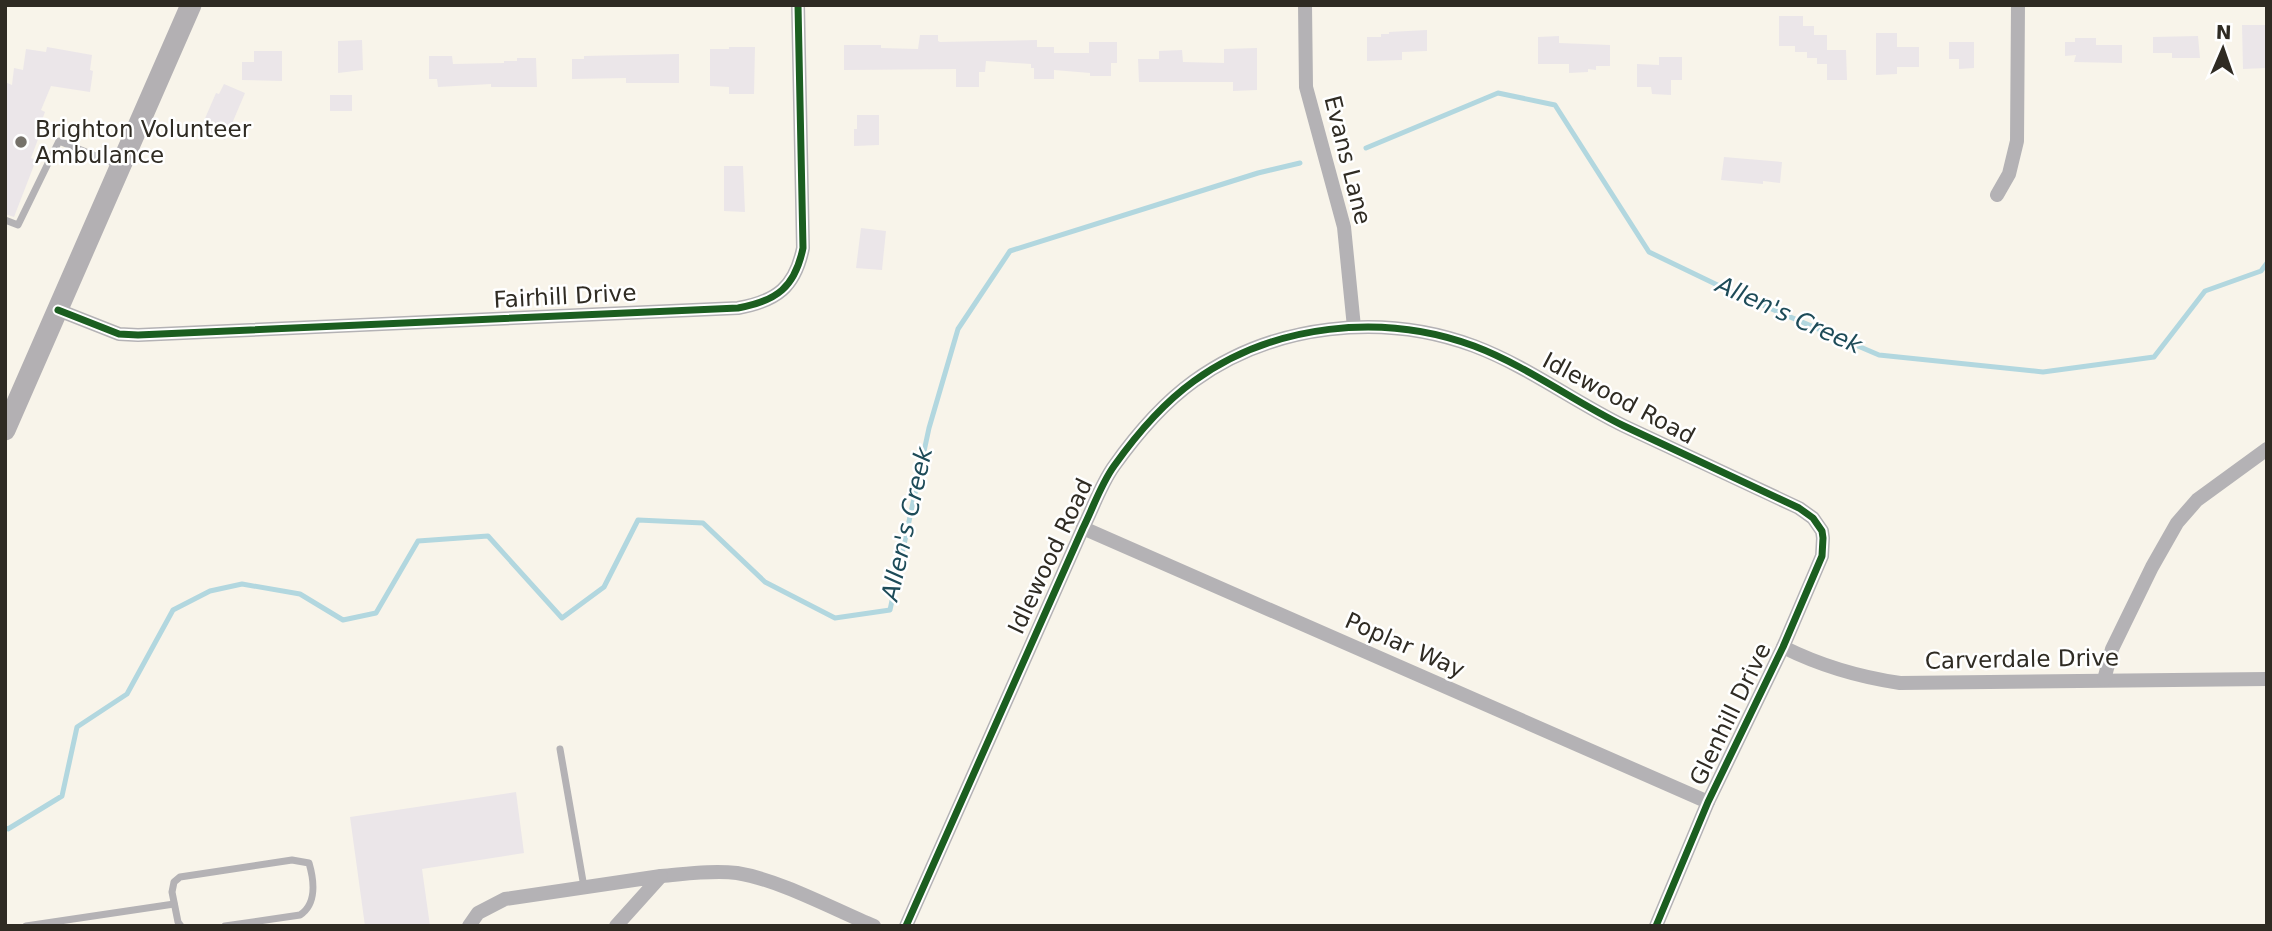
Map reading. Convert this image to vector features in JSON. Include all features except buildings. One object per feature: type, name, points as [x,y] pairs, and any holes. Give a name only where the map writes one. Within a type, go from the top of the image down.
[{"type":"main road","points":[[5,429],[191,5]]},
{"type":"street","name":"Fairhill Drive","points":[[58,310],[119,334],[138,335],[724,309],[754,305],[774,297],[790,285],[800,265],[803,248],[798,5]]},
{"type":"street","name":"Evans Lane","points":[[1306,5],[1306,87],[1344,227],[1354,327]]},
{"type":"street","points":[[1997,195],[2009,173],[2017,141],[2018,5]]},
{"type":"street","name":"Idlewood Road","points":[[906,926],[1083,528],[1112,469],[1146,425],[1193,382],[1244,352],[1288,337],[1354,327],[1413,331],[1473,345],[1531,373],[1605,417],[1799,508],[1813,518]]},
{"type":"street","points":[[2104,680],[2112,649],[2176,523],[2197,500],[2267,449]]},
{"type":"street","name":"Glenhill Drive","points":[[1656,926],[1708,802],[1783,648],[1822,556],[1824,538],[1813,518]]},
{"type":"street","name":"Poplar Way","points":[[1083,528],[1708,802]]},
{"type":"street","name":"Carverdale Drive","points":[[1783,648],[1851,674],[1900,683],[2267,679]]},
{"type":"street","points":[[469,926],[478,913],[505,899],[701,872],[735,873],[763,879],[874,926]]},
{"type":"street","points":[[616,926],[661,876]]},
{"type":"lane","points":[[5,220],[18,225],[59,141],[121,166]]},
{"type":"lane","points":[[561,749],[584,887]]},
{"type":"lane","points":[[181,926],[172,892],[174,881],[180,877],[292,860],[309,863],[312,872],[312,900],[307,910],[300,915],[225,926]]},
{"type":"lane","points":[[26,926],[174,904]]},
{"type":"waterway","name":"Allen's Creek","points":[[1366,148],[1498,93],[1555,105],[1649,252],[1732,292],[1879,355],[2043,372],[2154,357],[2205,291],[2261,271],[2267,263]]},
{"type":"waterway","name":"Allen's Creek","points":[[5,828],[8,829],[62,796],[77,727],[127,694],[173,610],[210,591],[242,584],[300,594],[343,620],[376,613],[418,541],[488,536],[562,618],[604,587],[638,520],[703,523],[765,582],[835,618],[890,610],[929,428],[958,329],[1010,251],[1258,173],[1300,163]]},
{"type":"cycle path","points":[[58,310],[119,334],[138,335],[738,308],[763,301],[774,296],[789,282],[800,261],[803,248],[798,5]]},
{"type":"cycle path","points":[[906,926],[1097,496],[1109,473],[1131,443],[1171,400],[1194,381],[1225,362],[1258,347],[1293,336],[1329,329],[1366,327],[1439,335],[1494,354],[1624,426],[1799,508],[1813,518],[1822,531],[1822,556],[1783,647],[1708,802],[1656,926]]},
{"type":"place","name":"Brighton Volunteer Ambulance","points":[[21,142]]}]
